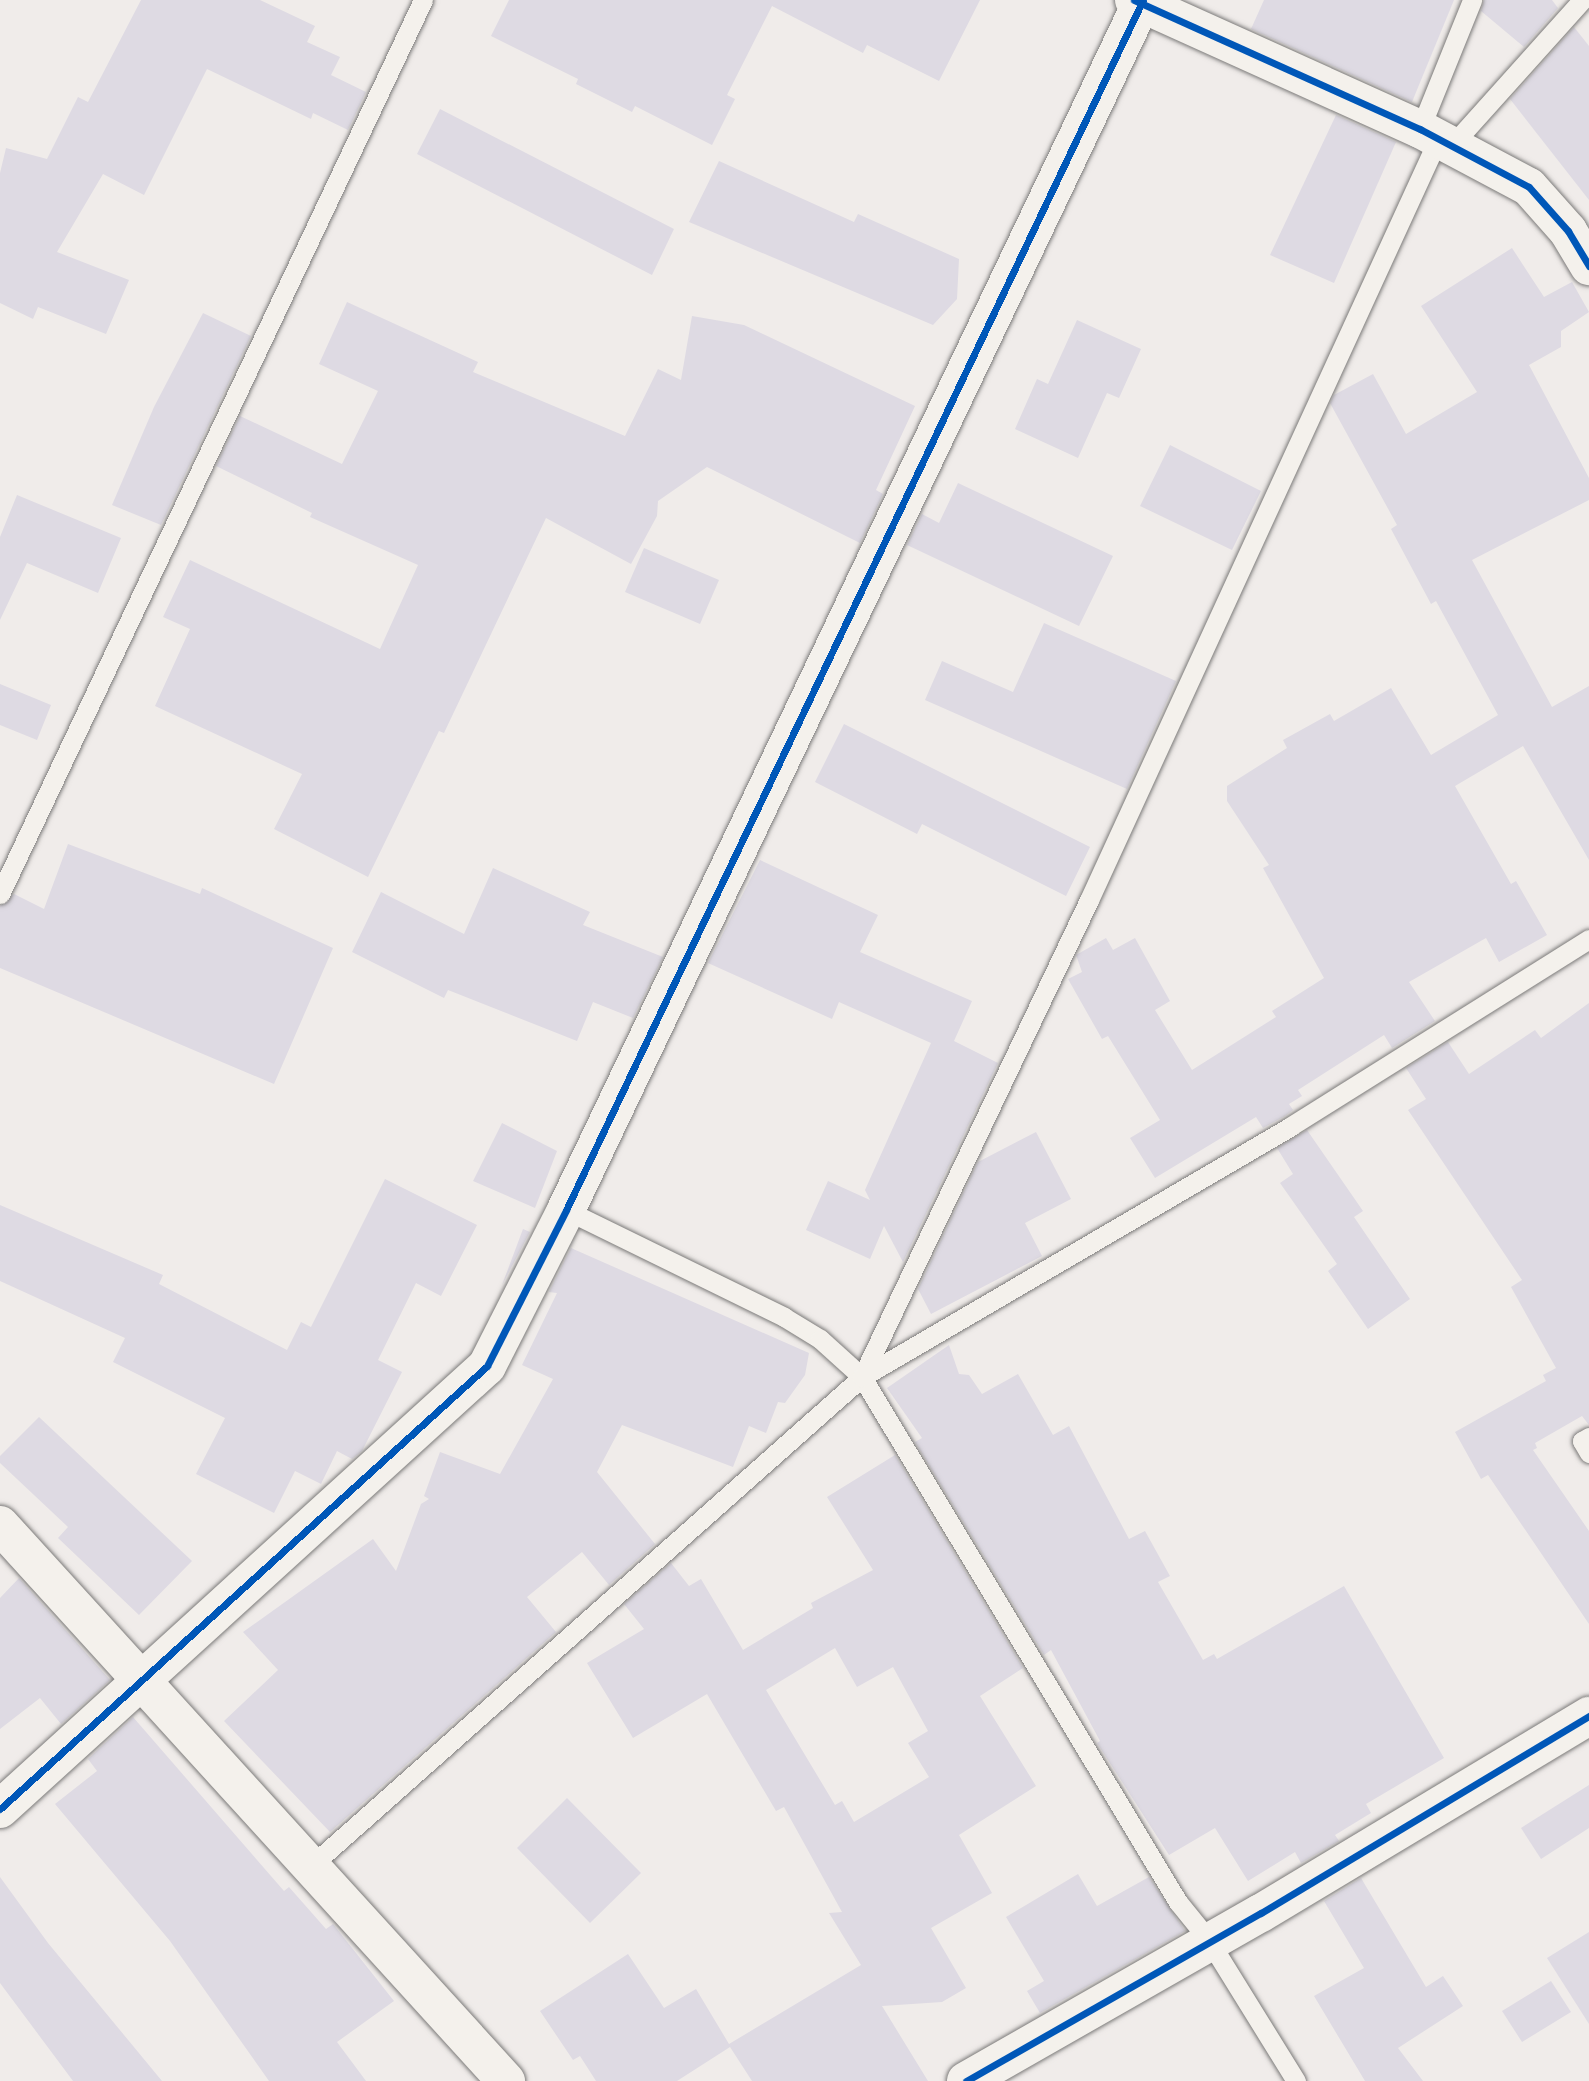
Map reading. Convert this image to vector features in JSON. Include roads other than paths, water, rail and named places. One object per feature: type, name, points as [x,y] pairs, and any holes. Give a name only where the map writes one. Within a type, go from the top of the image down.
[{"type":"street","points":[[0,1809],[486,1366],[566,1210],[1139,1],[1437,137],[1529,187],[1568,231],[1589,266]]},
{"type":"street","points":[[0,1525],[139,1681],[313,1864],[506,2081]]},
{"type":"street","points":[[966,2081],[1208,1939],[1261,1913],[1589,1716]]},
{"type":"lane","points":[[0,894],[422,0]]},
{"type":"lane","points":[[862,1377],[1095,888],[1437,137],[1472,0]]},
{"type":"lane","points":[[1437,137],[1582,0]]},
{"type":"lane","points":[[313,1864],[862,1377],[1292,1126],[1589,939]]},
{"type":"lane","points":[[566,1210],[784,1317],[820,1339],[862,1377],[1178,1902],[1208,1939],[1296,2081]]},
{"type":"lane","points":[[1589,1437],[1582,1441],[1589,1452]]}]
